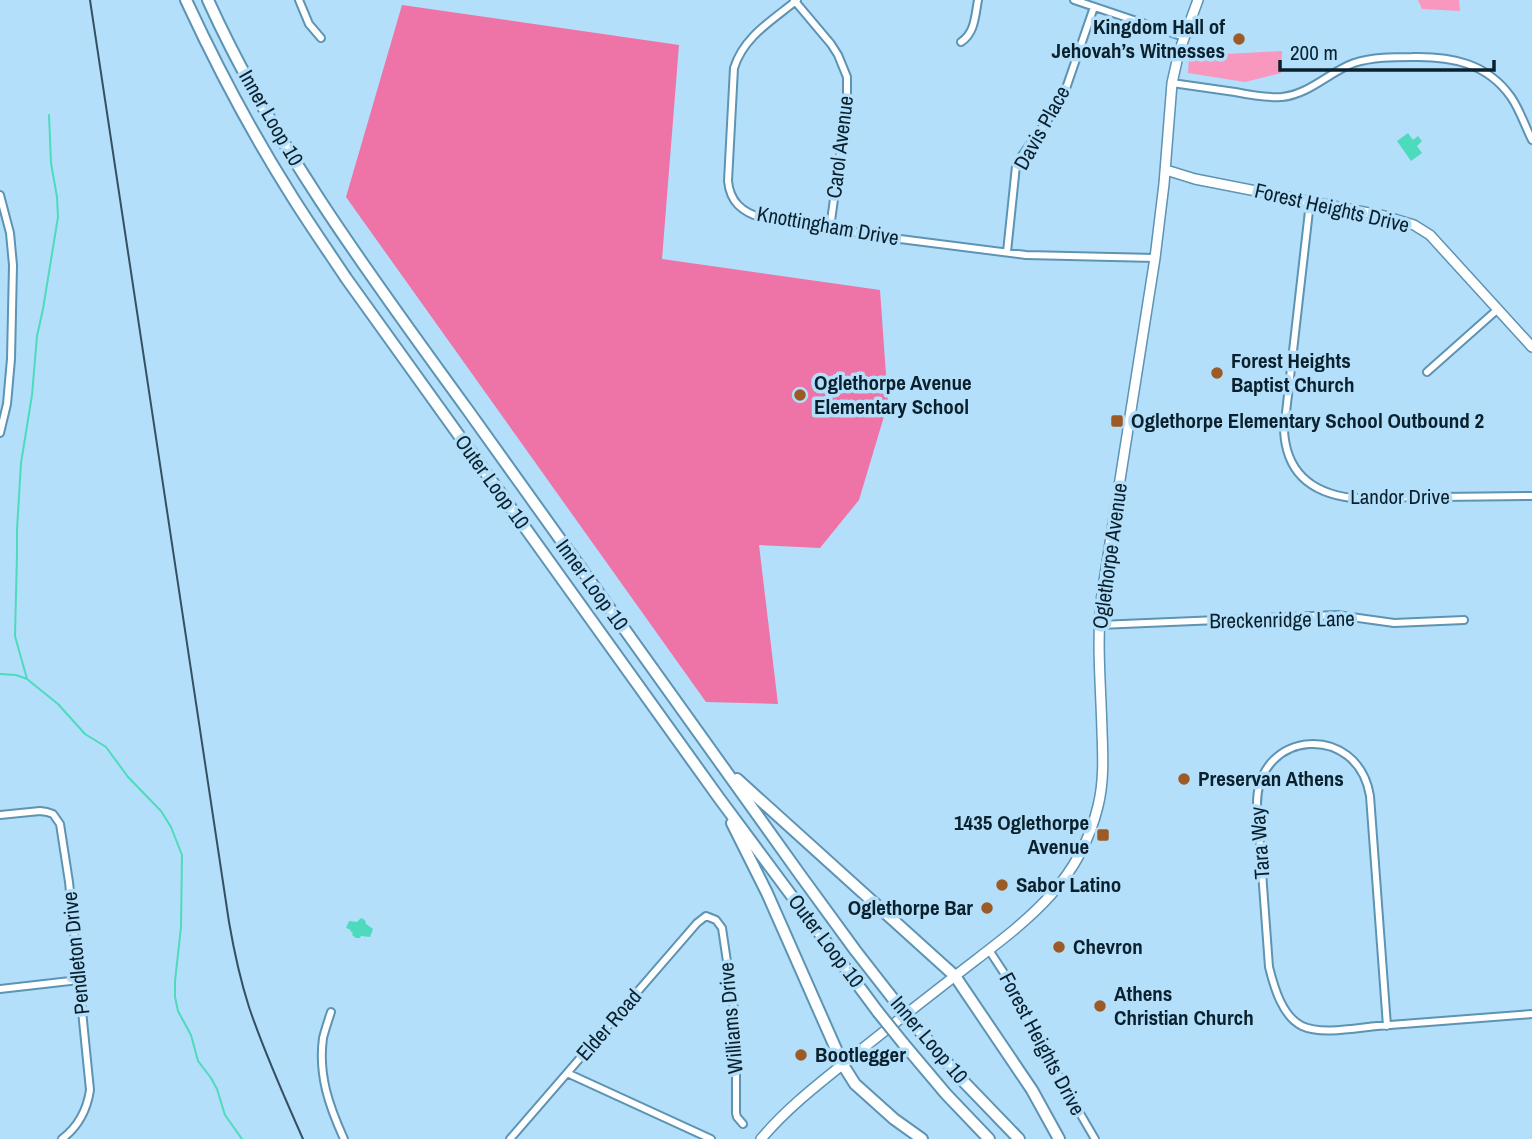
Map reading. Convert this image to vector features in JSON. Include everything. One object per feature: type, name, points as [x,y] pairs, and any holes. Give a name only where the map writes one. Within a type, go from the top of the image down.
[{"type":"highway","name":"Outer Loop 10","points":[[186,0],[272,163],[332,257],[719,798],[878,1012],[946,1094],[989,1139]]},
{"type":"highway","name":"Inner Loop 10","points":[[208,0],[264,107],[335,224],[404,323],[855,950],[918,1029],[1019,1139]]},
{"type":"highway","points":[[723,766],[955,976],[1032,1090],[1059,1139]]},
{"type":"highway","points":[[719,798],[767,893],[842,1065],[855,1084],[894,1119],[922,1139]]},
{"type":"main road","name":"Oglethorpe Avenue","points":[[761,1139],[788,1109],[1031,916],[1057,890],[1089,836],[1098,804],[1102,773],[1099,625],[1104,575],[1155,258],[1166,170],[1172,83],[1184,37],[1198,0]]},
{"type":"main road","name":"Forest Heights Drive","points":[[1166,170],[1184,176],[1401,220],[1422,229],[1532,347]]},
{"type":"street","points":[[299,0],[309,24],[321,38]]},
{"type":"street","name":"Carol Avenue","points":[[796,0],[831,44],[847,77],[848,104],[830,228]]},
{"type":"street","name":"Knottingham Drive","points":[[796,0],[751,37],[740,51],[733,75],[729,190],[734,202],[744,210],[755,216],[1007,253],[1155,258]]},
{"type":"street","points":[[961,42],[971,32],[978,0]]},
{"type":"street","points":[[1074,0],[1184,37]]},
{"type":"street","name":"Davis Place","points":[[1007,253],[1016,166],[1062,100],[1094,7]]},
{"type":"street","points":[[1172,83],[1282,97],[1304,91],[1343,68],[1366,60],[1429,56],[1453,59],[1478,68],[1497,82],[1518,109],[1532,140]]},
{"type":"street","points":[[0,195],[10,233],[13,265],[11,359],[7,404],[0,432]]},
{"type":"street","name":"Landor Drive","points":[[1310,202],[1284,430],[1289,458],[1299,473],[1311,485],[1327,493],[1352,498],[1532,496]]},
{"type":"street","points":[[1427,372],[1499,309]]},
{"type":"street","name":"Breckenridge Lane","points":[[1099,625],[1337,615],[1394,623],[1464,620]]},
{"type":"street","name":"Tara Way","points":[[1387,1026],[1370,796],[1366,777],[1354,761],[1331,746],[1313,744],[1295,747],[1277,757],[1264,771],[1257,794],[1268,957],[1272,979],[1287,1013],[1293,1020],[1307,1028],[1328,1030],[1387,1026],[1532,1014]]},
{"type":"street","name":"Pendleton Drive","points":[[0,815],[40,811],[53,814],[61,832],[69,882],[90,1090],[86,1110],[81,1119],[62,1139]]},
{"type":"street","name":"Elder Road","points":[[510,1139],[697,923],[710,916]]},
{"type":"street","name":"Williams Drive","points":[[710,916],[720,923],[724,938],[736,1022],[736,1113],[743,1124]]},
{"type":"street","name":"Forest Heights Drive","points":[[989,950],[1095,1139]]},
{"type":"street","points":[[0,989],[79,980]]},
{"type":"street","points":[[331,1012],[323,1037],[322,1066],[326,1094],[344,1139]]},
{"type":"street","points":[[568,1073],[711,1139]]},
{"type":"shaded area","points":[[1418,0],[1459,0],[1460,11],[1422,9]]},
{"type":"shaded area","name":"Oglethorpe Avenue Elementary School","points":[[402,5],[679,45],[662,259],[880,290],[888,403],[859,500],[820,548],[759,545],[778,704],[706,702],[346,197]]},
{"type":"shaded area","points":[[1282,51],[1281,73],[1245,82],[1188,73],[1189,56]]},
{"type":"shaded area","points":[[1408,133],[1413,140],[1418,136],[1422,141],[1417,146],[1422,153],[1411,161],[1397,141]]},
{"type":"shaded area","points":[[361,918],[373,929],[370,937],[356,938],[351,930],[346,928],[349,921],[357,922]]},
{"type":"waterway","points":[[27,679],[15,636],[17,530],[21,463],[32,395],[37,336],[58,217],[51,163],[49,115]]},
{"type":"waterway","points":[[0,674],[27,679],[58,704],[85,734],[106,747],[128,777],[161,811],[171,827],[182,855],[181,927],[175,981],[178,1011],[191,1035],[198,1061],[217,1089],[225,1115],[242,1139]]},
{"type":"railway","points":[[90,0],[231,933],[255,1024],[303,1139]]},
{"type":"place","name":"Kingdom Hall of Jehovah’s Witnesses","points":[[1239,39]]},
{"type":"place","name":"Forest Heights Baptist Church","points":[[1217,373]]},
{"type":"place","name":"Oglethorpe Avenue Elementary School","points":[[800,395]]},
{"type":"place","name":"Oglethorpe Elementary School Outbound 2","points":[[1117,421]]},
{"type":"place","name":"Preservan Athens","points":[[1184,779]]},
{"type":"place","name":"1435 Oglethorpe Avenue","points":[[1103,835]]},
{"type":"place","name":"Sabor Latino","points":[[1002,885]]},
{"type":"place","name":"Oglethorpe Bar","points":[[987,908]]},
{"type":"place","name":"Chevron","points":[[1059,947]]},
{"type":"place","name":"Athens Christian Church","points":[[1100,1006]]},
{"type":"place","name":"Bootlegger","points":[[801,1055]]}]
